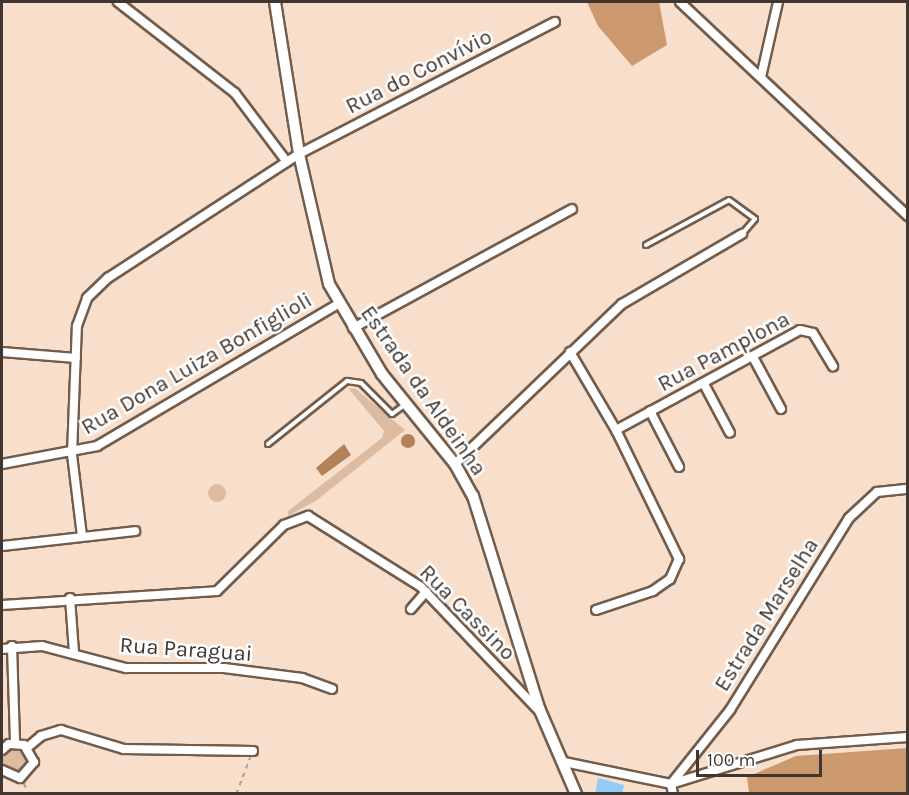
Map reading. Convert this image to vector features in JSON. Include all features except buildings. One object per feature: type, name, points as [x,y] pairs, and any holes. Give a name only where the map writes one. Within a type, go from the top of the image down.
[{"type":"street","points":[[118,2],[235,93],[287,162]]},
{"type":"street","name":"Estrada da Aldeinha","points":[[275,2],[299,154],[329,284],[353,328],[406,404],[455,464],[480,511],[540,712],[564,762],[576,794]]},
{"type":"street","points":[[680,2],[908,216]]},
{"type":"street","points":[[760,77],[778,2]]},
{"type":"street","name":"Rua do Convívio","points":[[82,536],[72,454],[76,358],[81,312],[98,287],[299,154],[555,22]]},
{"type":"street","points":[[353,328],[572,209]]},
{"type":"street","points":[[455,464],[622,304],[742,234]]},
{"type":"street","name":"Rua Dona Luiza Bonfiglioli","points":[[2,464],[72,454],[143,421],[338,304]]},
{"type":"street","name":"Rua Pamplona","points":[[616,430],[805,328],[813,333],[832,366]]},
{"type":"street","points":[[2,352],[76,358]]},
{"type":"street","points":[[570,352],[616,430],[679,560],[670,579],[653,591],[596,610]]},
{"type":"street","points":[[753,357],[781,409]]},
{"type":"street","points":[[704,384],[730,433]]},
{"type":"street","points":[[650,411],[680,467]]},
{"type":"street","name":"Estrada Marselha","points":[[671,784],[730,710],[849,518],[877,492],[908,489]]},
{"type":"street","name":"Rua Cassino","points":[[70,598],[217,591],[269,538],[290,521],[308,516],[426,592],[540,712]]},
{"type":"street","points":[[2,546],[135,531]]},
{"type":"street","points":[[411,609],[426,592]]},
{"type":"street","points":[[2,606],[70,598],[74,653]]},
{"type":"street","points":[[12,646],[15,743]]},
{"type":"street","name":"Rua Paraguai","points":[[2,649],[12,646],[74,653],[126,668],[224,668],[302,678],[332,689]]},
{"type":"street","points":[[28,747],[41,736],[61,730],[124,749],[253,750]]},
{"type":"street","points":[[564,762],[671,784],[796,745],[908,737]]},
{"type":"street","points":[[2,750],[15,743],[28,747]]},
{"type":"street","points":[[2,770],[20,778],[34,762],[28,747]]},
{"type":"street","points":[[671,784],[673,794]]},
{"type":"lane","points":[[646,245],[729,200],[755,219],[742,234]]},
{"type":"lane","points":[[268,444],[347,381],[361,383],[392,414],[406,404]]},
{"type":"path","points":[[236,794],[253,750]]},
{"type":"path","points":[[20,778],[30,794]]},
{"type":"shaded area","points":[[587,2],[659,2],[667,45],[632,66],[598,26]]},
{"type":"shaded area","points":[[348,388],[356,389],[405,430],[317,500],[288,516],[288,511],[382,438],[384,431]]},
{"type":"shaded area","points":[[408,434],[413,436],[415,441],[413,446],[408,448],[403,446],[401,441],[403,436]]},
{"type":"shaded area","points":[[344,444],[351,455],[322,476],[316,468]]},
{"type":"shaded area","points":[[217,484],[223,487],[226,493],[223,499],[217,502],[211,499],[208,493],[211,487]]},
{"type":"shaded area","points":[[15,747],[24,751],[28,760],[24,769],[15,773],[6,769],[2,760],[6,751]]},
{"type":"shaded area","points":[[907,748],[907,793],[749,793],[747,777],[796,756]]}]
